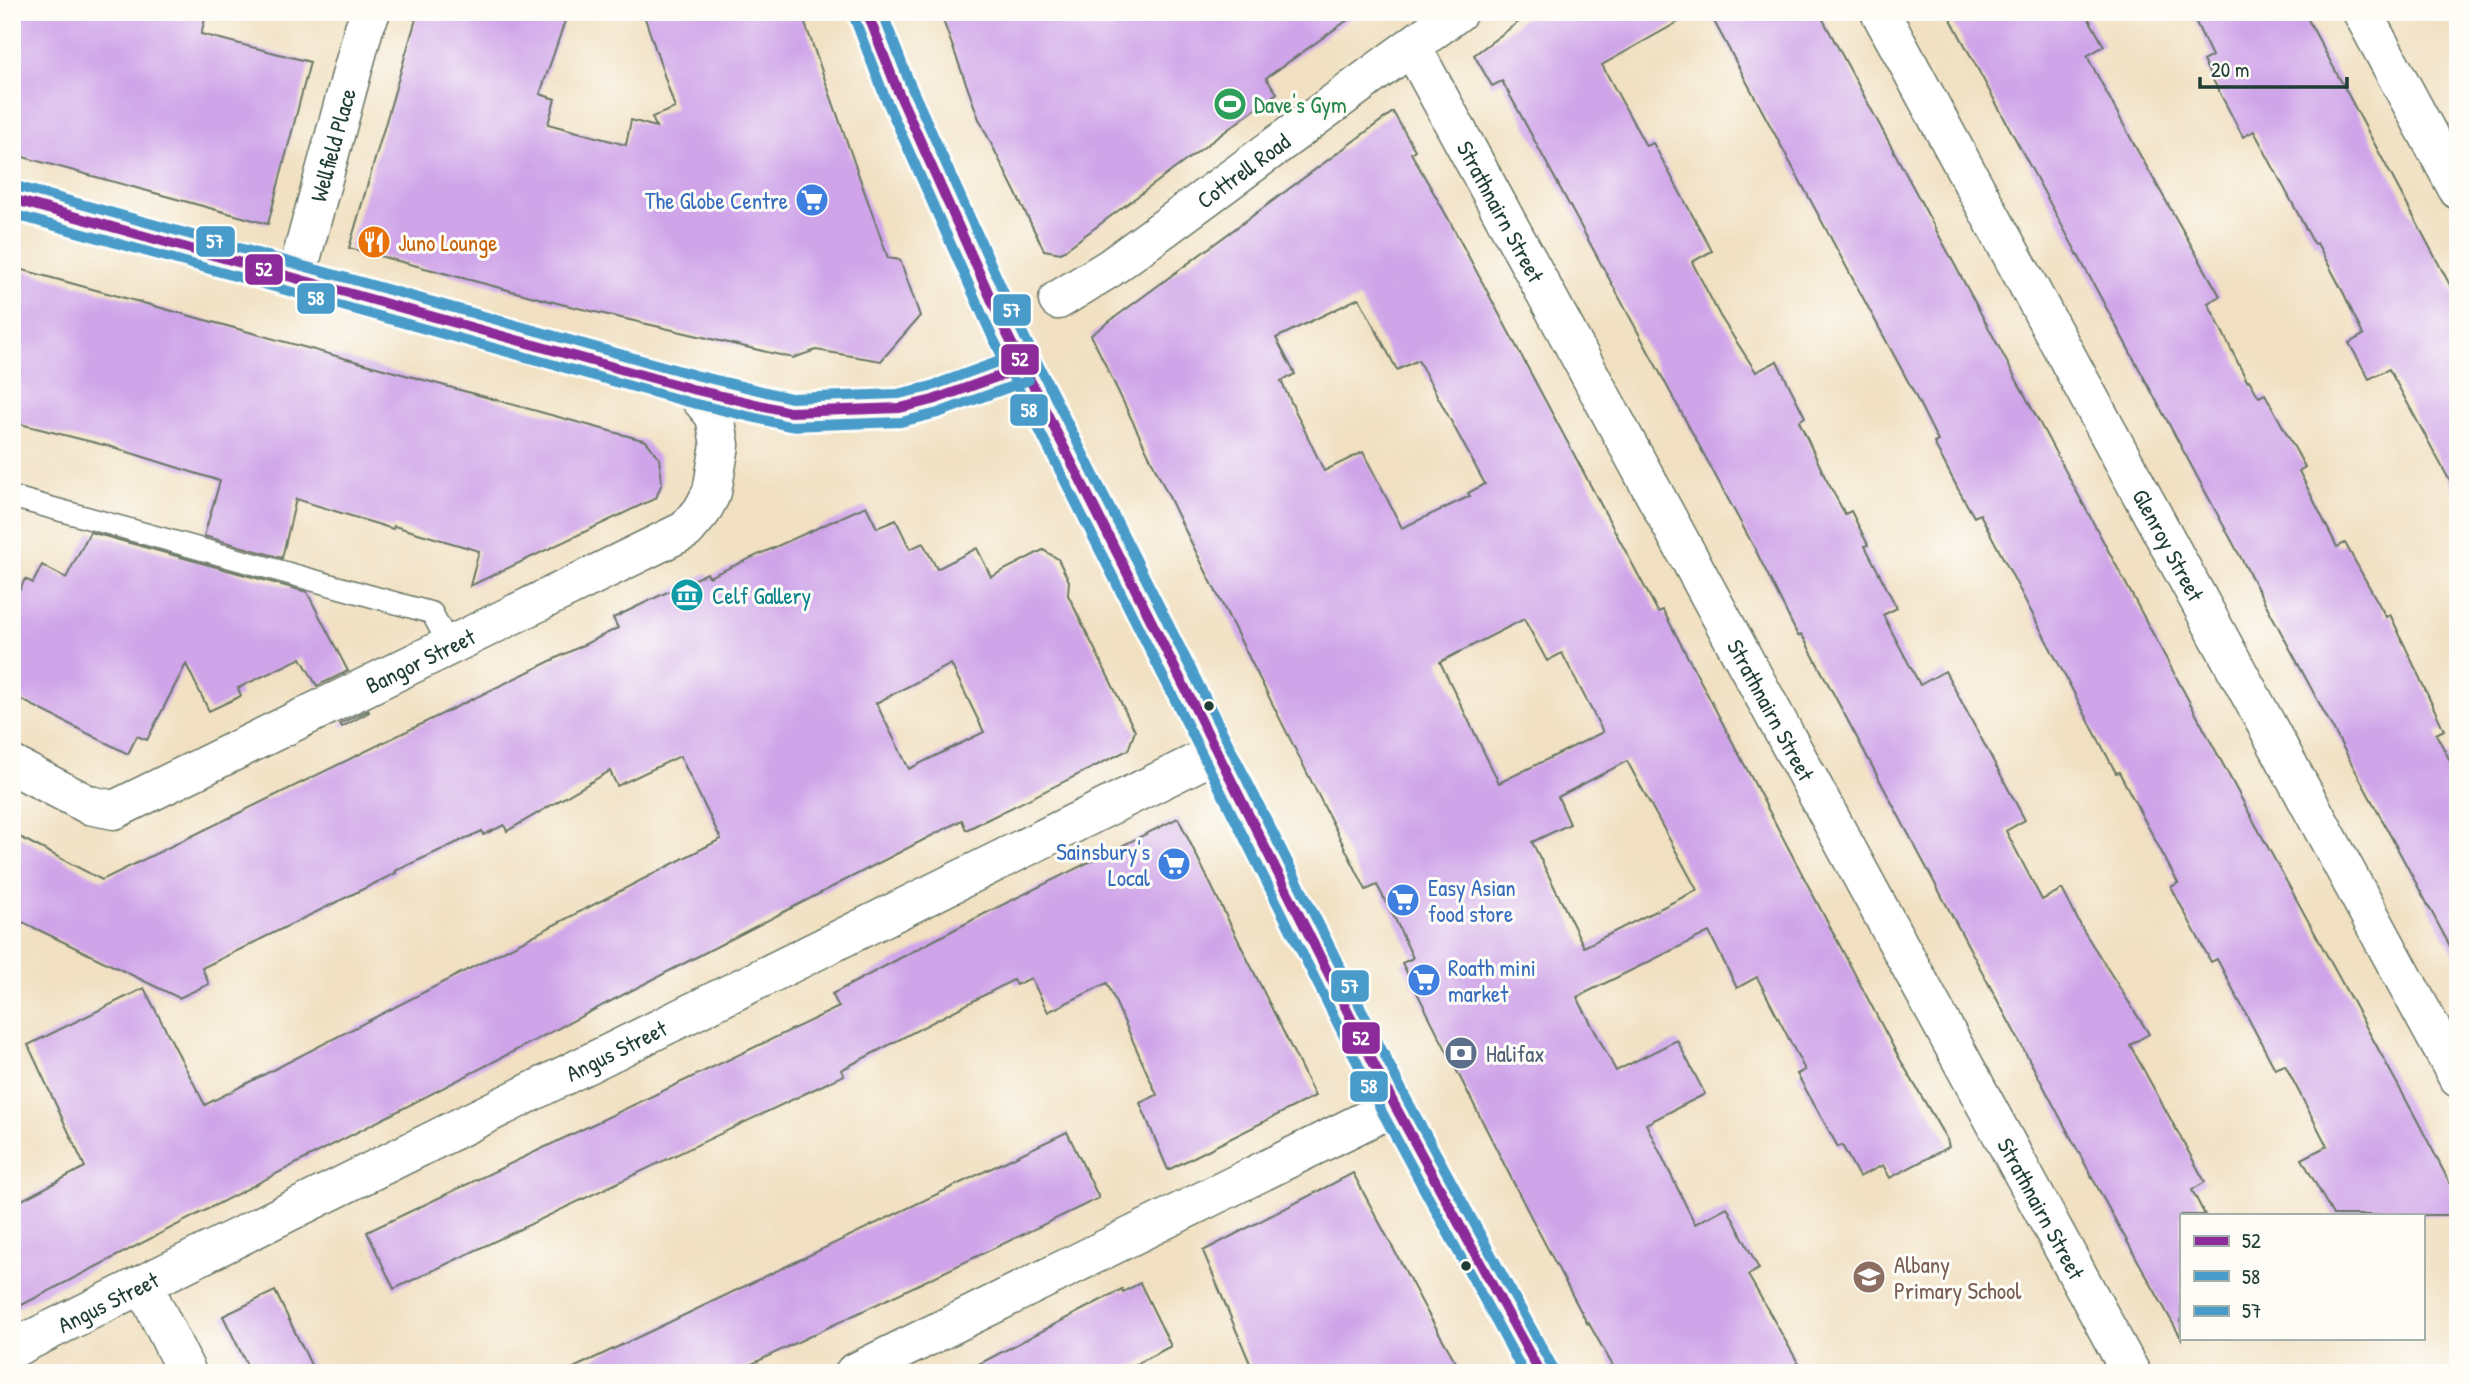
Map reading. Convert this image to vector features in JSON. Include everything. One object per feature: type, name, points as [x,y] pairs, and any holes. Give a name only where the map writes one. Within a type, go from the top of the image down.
[{"type":"main road","points":[[867,12],[897,89],[1024,368],[1395,1106],[1540,1373]]},
{"type":"street","name":"Wellfield Place","points":[[296,278],[364,28],[372,12]]},
{"type":"street","name":"Cottrell Road","points":[[1058,300],[1094,278],[1458,12]]},
{"type":"street","name":"Glenroy Street","points":[[1880,12],[2458,1078]]},
{"type":"street","points":[[2362,12],[2458,190]]},
{"type":"street","name":"Strathnairn Street","points":[[1412,47],[2131,1373]]},
{"type":"street","points":[[12,199],[692,389],[790,412],[900,408],[933,400],[1024,368]]},
{"type":"street","name":"Bangor Street","points":[[12,765],[89,804],[114,810],[687,530],[712,492],[720,445],[715,416],[692,389]]},
{"type":"street","name":"Angus Street","points":[[12,1349],[1219,752]]},
{"type":"street","points":[[854,1373],[1395,1106]]},
{"type":"street","points":[[144,1286],[187,1373]]},
{"type":"lane","points":[[12,497],[432,613],[449,645]]},
{"type":"building","points":[[12,12],[207,12],[201,34],[310,62],[268,224],[12,154]]},
{"type":"building","points":[[418,12],[568,12],[540,94],[555,99],[548,124],[626,145],[631,120],[656,127],[652,117],[675,108],[643,12],[801,12],[888,258],[900,260],[920,316],[881,361],[816,350],[793,358],[561,304],[349,248]]},
{"type":"building","points":[[940,12],[1359,12],[1266,78],[1277,93],[1061,253],[1044,250],[979,119]]},
{"type":"building","points":[[1532,12],[1696,12],[1602,65],[1646,146],[1653,143],[1712,251],[1692,262],[1720,316],[1756,372],[1777,361],[1805,417],[1799,421],[1825,477],[1845,514],[1851,511],[1868,545],[1865,546],[1897,608],[1883,615],[1920,685],[1945,671],[2025,820],[2006,831],[2042,900],[2062,889],[2083,930],[2149,1034],[2130,1045],[2205,1182],[2192,1190],[2204,1214],[2180,1214],[2180,1336],[1802,635],[1798,636],[1755,549],[1518,110],[1502,81],[1492,86],[1474,55]]},
{"type":"building","points":[[1709,12],[1819,12],[2417,1120],[2458,1199],[2458,1215],[2332,1214],[2302,1159],[2327,1146],[2285,1065],[2275,1069],[2217,959],[2211,962],[2171,887],[2178,883],[2119,772],[2116,773],[1980,514],[1974,517],[1958,489],[1934,443],[1938,441]]},
{"type":"building","points":[[1947,12],[2085,12],[2104,46],[2087,56],[2220,296],[2208,303],[2247,381],[2249,380],[2259,397],[2265,394],[2305,467],[2299,471],[2337,547],[2345,543],[2386,617],[2390,614],[2444,730],[2436,734],[2458,776],[2458,961]]},
{"type":"building","points":[[2191,12],[2304,12],[2458,300],[2458,496],[2389,369],[2369,379],[2349,343],[2363,335],[2344,294],[2254,131],[2243,137],[2203,61],[2212,56]]},
{"type":"building","points":[[1393,112],[1415,150],[1411,153],[1658,612],[1663,610],[1898,1056],[1947,1140],[1949,1147],[1890,1178],[1883,1165],[1859,1177],[1842,1145],[1838,1147],[1797,1074],[1805,1070],[1757,977],[1737,988],[1709,932],[1577,997],[1616,1071],[1677,1040],[1705,1094],[1646,1124],[1695,1224],[1727,1207],[1759,1269],[1748,1275],[1804,1373],[1617,1373],[1587,1323],[1531,1217],[1402,963],[1413,958],[1396,921],[1377,885],[1366,890],[1184,528],[1091,335]],"holes":[[[1359,298],[1397,370],[1418,360],[1485,484],[1468,493],[1470,496],[1402,528],[1363,452],[1324,471],[1281,381],[1295,374],[1276,338]],[[1524,619],[1547,661],[1562,653],[1603,732],[1499,783],[1440,662]],[[1627,761],[1697,890],[1584,947],[1532,842],[1570,824],[1558,797]]]},
{"type":"building","points":[[12,267],[646,441],[659,458],[662,483],[656,498],[470,586],[479,551],[394,526],[393,529],[296,499],[282,558],[204,536],[220,481],[112,447],[12,422]]},
{"type":"building","points":[[866,506],[877,528],[896,520],[910,549],[923,543],[937,569],[977,548],[991,577],[1043,550],[1058,559],[1069,581],[1068,595],[1135,731],[1128,750],[966,830],[962,820],[12,1310],[12,1205],[85,1167],[28,1045],[144,988],[205,1105],[721,839],[680,756],[617,786],[610,771],[507,831],[504,825],[483,835],[482,831],[395,871],[396,873],[202,968],[209,984],[179,998],[12,917],[12,833],[102,880],[618,628],[613,618],[707,573],[709,577]],"holes":[[[951,664],[984,732],[909,769],[876,703]]]},
{"type":"building","points":[[90,532],[307,592],[348,671],[317,686],[301,658],[238,688],[241,696],[209,711],[186,664],[147,740],[137,736],[128,754],[12,695],[12,605],[25,579],[33,583],[42,565],[66,578]]},
{"type":"building","points":[[368,710],[369,712],[342,727],[340,724]]},
{"type":"building","points":[[1178,818],[1315,1096],[1168,1170],[1140,1103],[1157,1095],[1107,983],[1048,1012],[1031,978],[1016,985],[1013,980],[841,1070],[844,1075],[394,1289],[367,1232],[839,1007],[832,994],[982,915]]},
{"type":"building","points":[[1067,1132],[1099,1198],[733,1373],[563,1373]]},
{"type":"building","points":[[1353,1173],[1462,1373],[1254,1373],[1203,1251]]},
{"type":"building","points":[[1140,1283],[1171,1346],[1119,1373],[962,1373],[1122,1289],[1123,1292]]},
{"type":"building","points":[[275,1291],[315,1373],[251,1373],[223,1316]]},
{"type":"transit line","name":"52","points":[[867,12],[897,89],[1004,328],[1395,1106],[1540,1373]]},
{"type":"transit line","name":"57","points":[[882,12],[910,84],[1017,322],[1407,1100],[1552,1366]]},
{"type":"transit line","name":"58","points":[[854,17],[884,95],[991,334],[1382,1112],[1524,1373]]},
{"type":"transit line","name":"57","points":[[16,186],[695,375],[791,398],[898,394],[929,387],[1019,354]]},
{"type":"transit line","name":"52","points":[[12,199],[692,389],[790,412],[900,408],[933,400],[1024,367]]},
{"type":"transit line","name":"58","points":[[12,214],[688,402],[789,426],[901,422],[938,413],[1029,380]]},
{"type":"place","name":"Dave's Gym","points":[[1230,104]]},
{"type":"place","name":"The Globe Centre","points":[[812,200]]},
{"type":"place","name":"Juno Lounge","points":[[374,242]]},
{"type":"place","name":"Celf Gallery","points":[[687,595]]},
{"type":"place","name":"Sainsbury's Local","points":[[1174,864]]},
{"type":"place","name":"Easy Asian food store","points":[[1403,900]]},
{"type":"place","name":"Roath mini market","points":[[1424,980]]},
{"type":"place","name":"Halifax","points":[[1461,1053]]},
{"type":"place","name":"Albany Primary School","points":[[1869,1277]]}]
